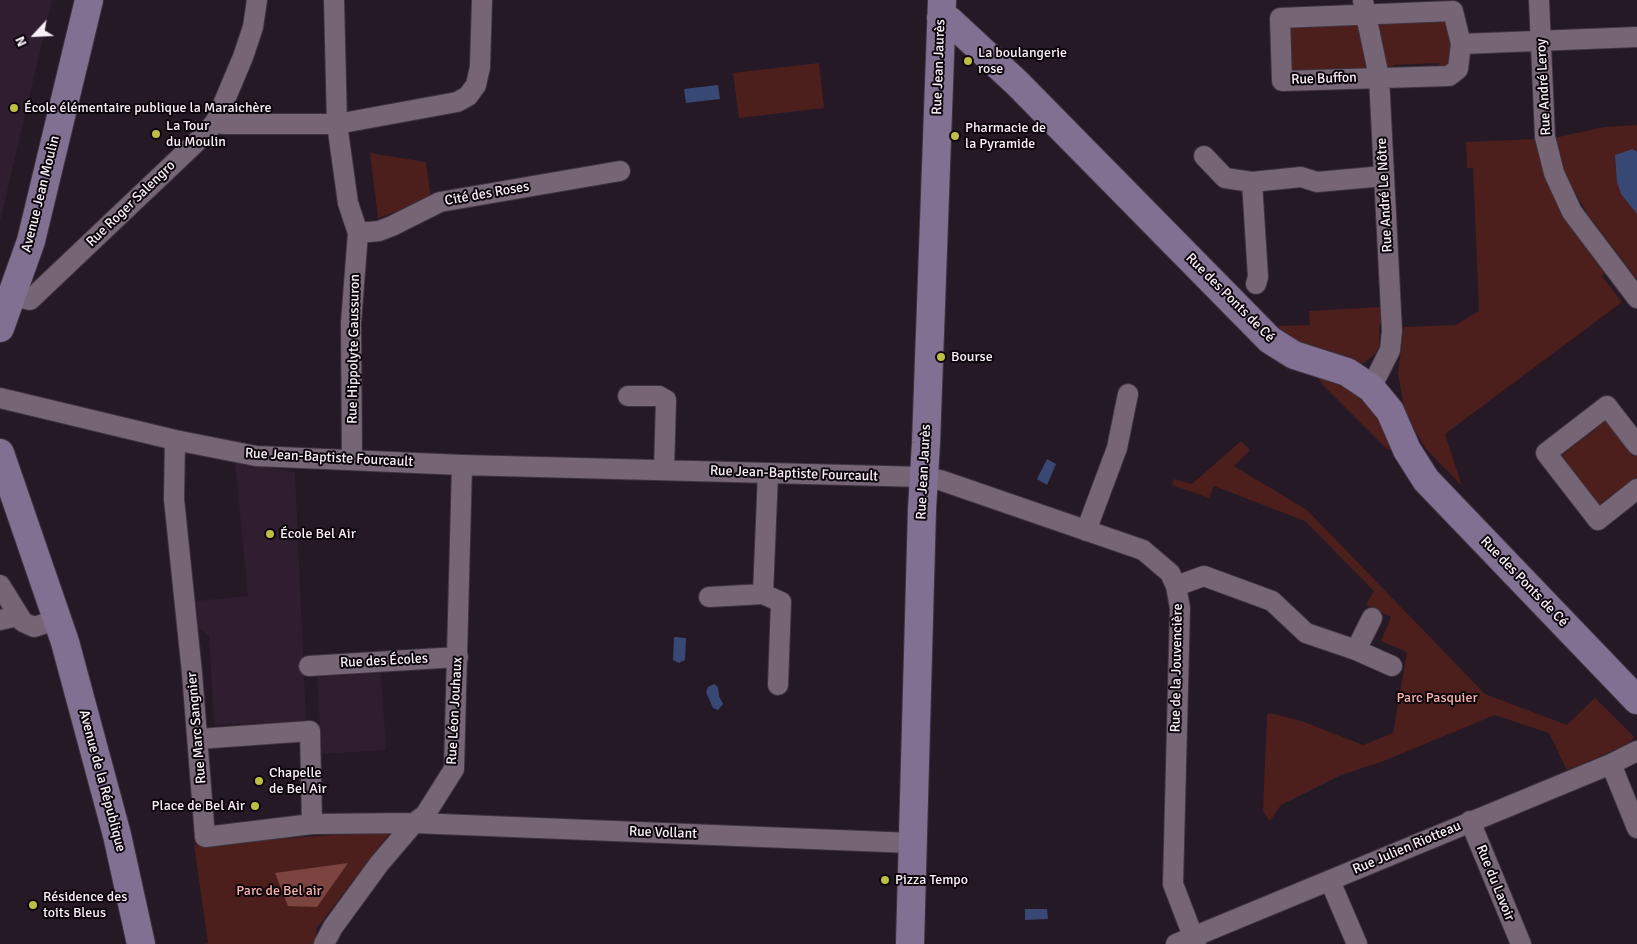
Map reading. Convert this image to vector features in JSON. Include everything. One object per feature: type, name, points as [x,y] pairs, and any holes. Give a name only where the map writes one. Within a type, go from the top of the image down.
[{"type":"street","name":"Avenue Jean Moulin","points":[[0,328],[32,241],[89,0]]},
{"type":"street","name":"Rue Roger Salengro","points":[[12,296],[30,300],[208,132],[216,121],[243,57],[253,27],[257,0]]},
{"type":"street","name":"Rue Hippolyte Gaussuron","points":[[334,0],[337,124],[348,203],[358,232],[351,323],[352,460]]},
{"type":"street","points":[[216,121],[223,124],[337,124],[457,102],[468,96],[476,85],[480,67],[482,0]]},
{"type":"street","name":"Rue André Leroy","points":[[1539,0],[1545,136],[1554,173],[1572,212],[1637,298]]},
{"type":"street","name":"Rue Buffon","points":[[1364,7],[1453,11],[1461,44],[1458,69],[1449,76],[1282,81],[1280,18],[1364,7]]},
{"type":"street","name":"Rue André Le Nôtre","points":[[1364,7],[1379,77],[1392,331],[1390,350],[1371,388]]},
{"type":"street","name":"Rue des Ponts de Cé","points":[[942,9],[949,20],[1024,90],[1270,340],[1294,355],[1347,372],[1371,388],[1390,411],[1407,450],[1426,480],[1637,700]]},
{"type":"street","name":"Rue Jean Jaurès","points":[[910,944],[923,477],[926,443],[942,9]]},
{"type":"street","points":[[1461,44],[1637,37]]},
{"type":"street","points":[[1204,156],[1225,178],[1252,182],[1301,177],[1317,182],[1384,176]]},
{"type":"street","name":"Cité des Roses","points":[[358,232],[380,231],[440,202],[620,171]]},
{"type":"street","points":[[1252,182],[1258,277],[1256,284]]},
{"type":"street","points":[[1086,531],[1117,448],[1128,394]]},
{"type":"street","points":[[628,396],[659,396],[666,400],[664,470]]},
{"type":"street","name":"Rue Jean-Baptiste Fourcault","points":[[0,398],[175,440],[256,456],[462,465],[923,477]]},
{"type":"street","points":[[1637,445],[1607,406],[1546,453],[1598,520],[1637,489]]},
{"type":"street","name":"Rue Marc Sangnier","points":[[175,440],[174,499],[198,739],[205,838],[312,824],[414,824]]},
{"type":"street","name":"Avenue de la République","points":[[0,453],[65,642],[117,835],[141,944]]},
{"type":"street","name":"Rue Léon Jouhaux","points":[[324,944],[332,926],[379,864],[425,814],[454,769],[462,465]]},
{"type":"street","points":[[762,594],[768,473]]},
{"type":"street","name":"Rue de la Jouvencière","points":[[923,477],[940,480],[1143,550],[1170,573],[1176,586],[1180,608],[1172,884],[1196,940]]},
{"type":"street","points":[[1176,586],[1204,576],[1272,601],[1306,633],[1356,650],[1392,666]]},
{"type":"street","points":[[0,586],[9,618],[34,627],[56,620]]},
{"type":"street","points":[[709,597],[762,594],[781,602],[778,685]]},
{"type":"street","points":[[1356,650],[1372,618]]},
{"type":"street","name":"Rue des Écoles","points":[[309,666],[458,657]]},
{"type":"street","points":[[198,739],[310,730],[312,824]]},
{"type":"street","name":"Rue Julien Riotteau","points":[[1176,944],[1196,940],[1470,821],[1611,764],[1637,751]]},
{"type":"street","points":[[1611,764],[1637,828]]},
{"type":"street","name":"Rue du Lavoir","points":[[1470,821],[1520,944]]},
{"type":"street","name":"Rue Vollant","points":[[414,824],[912,843]]},
{"type":"street","points":[[1330,881],[1357,944]]},
{"type":"shaded area","name":"École élémentaire publique la Maraichère","points":[[0,0],[52,0],[0,222]]},
{"type":"shaded area","name":"École Bel Air","points":[[235,462],[295,472],[306,721],[214,725],[209,636],[198,627],[196,601],[248,596]]},
{"type":"shaded area","points":[[381,673],[386,750],[322,754],[317,677]]},
{"type":"shaded area","points":[[348,863],[317,907],[288,906],[275,873]]},
{"type":"green space","points":[[1436,14],[1449,22],[1451,48],[1447,64],[1439,70],[1439,63],[1393,65],[1393,72],[1386,69],[1379,33],[1380,19]]},
{"type":"green space","points":[[1357,22],[1366,56],[1366,67],[1359,73],[1349,75],[1349,68],[1303,70],[1291,75],[1288,24]]},
{"type":"green space","points":[[819,63],[824,108],[739,118],[733,73]]},
{"type":"green space","points":[[1637,125],[1637,279],[1587,213],[1567,178],[1554,138],[1604,127]]},
{"type":"green space","points":[[1537,139],[1607,272],[1602,276],[1622,302],[1445,434],[1462,486],[1426,449],[1405,413],[1398,373],[1404,327],[1455,325],[1479,311],[1473,168],[1467,168],[1466,142]]},
{"type":"green space","points":[[370,153],[426,162],[431,199],[378,218]]},
{"type":"green space","points":[[1380,307],[1382,324],[1379,325],[1379,347],[1376,353],[1364,363],[1356,363],[1302,347],[1286,336],[1278,326],[1310,325],[1309,311]]},
{"type":"green space","points":[[1321,373],[1368,397],[1397,448],[1388,450],[1323,385],[1319,380]]},
{"type":"green space","points":[[1608,419],[1637,453],[1637,478],[1601,503],[1604,509],[1599,510],[1557,454],[1559,449],[1563,454],[1598,427],[1595,422]]},
{"type":"green space","name":"Parc Pasquier","points":[[1241,441],[1250,450],[1234,466],[1307,510],[1485,694],[1567,725],[1595,698],[1634,737],[1629,744],[1567,770],[1549,733],[1495,715],[1381,762],[1341,775],[1281,805],[1270,821],[1263,811],[1267,714],[1275,714],[1304,722],[1363,745],[1393,733],[1407,652],[1381,641],[1391,617],[1366,605],[1374,591],[1305,521],[1214,486],[1209,498],[1172,485],[1174,479],[1192,484]]},
{"type":"green space","name":"Parc de Bel air","points":[[391,831],[317,928],[314,944],[203,944],[208,943],[194,845]]},
{"type":"water","points":[[718,85],[720,99],[686,103],[684,89]]},
{"type":"water","points":[[1633,149],[1637,152],[1637,214],[1621,194],[1617,182],[1615,155]]},
{"type":"water","points":[[1047,459],[1056,464],[1047,485],[1037,479]]},
{"type":"water","points":[[674,637],[686,638],[685,660],[679,663],[673,660]]},
{"type":"water","points":[[714,684],[718,687],[719,696],[723,704],[718,710],[713,708],[706,692],[708,687]]},
{"type":"water","points":[[1025,909],[1047,909],[1048,919],[1025,920]]},
{"type":"place","name":"La boulangerie rose","points":[[968,61]]},
{"type":"place","name":"École élémentaire publique la Maraichère","points":[[14,108]]},
{"type":"place","name":"La Tour du Moulin","points":[[156,134]]},
{"type":"place","name":"Pharmacie de la Pyramide","points":[[955,136]]},
{"type":"place","name":"Bourse","points":[[941,357]]},
{"type":"place","name":"École Bel Air","points":[[270,534]]},
{"type":"place","name":"Chapelle de Bel Air","points":[[259,781]]},
{"type":"place","name":"Place de Bel Air","points":[[255,806]]},
{"type":"place","name":"Pizza Tempo","points":[[885,880]]},
{"type":"place","name":"Résidence des toits Bleus","points":[[33,905]]}]
